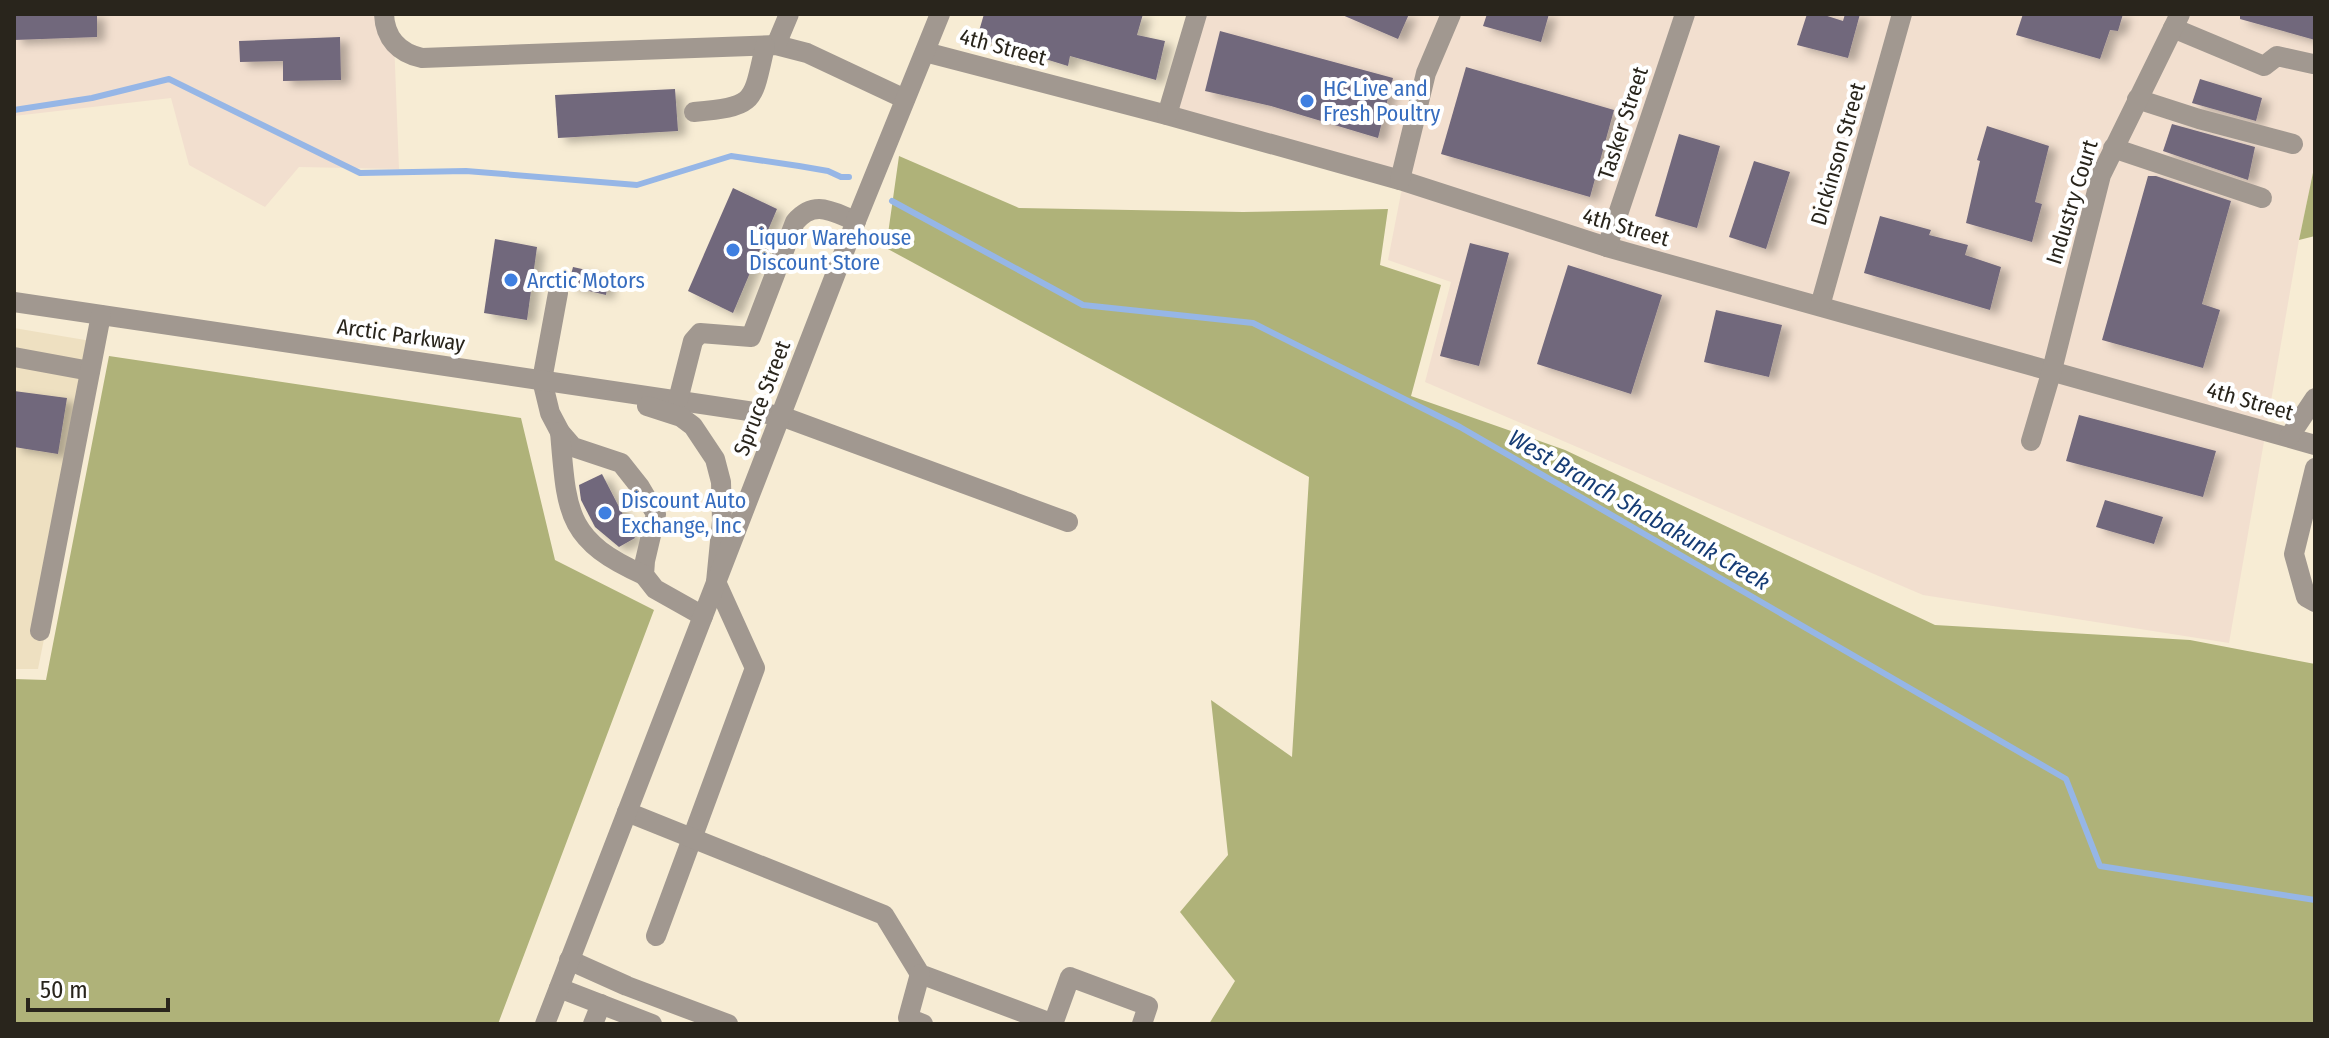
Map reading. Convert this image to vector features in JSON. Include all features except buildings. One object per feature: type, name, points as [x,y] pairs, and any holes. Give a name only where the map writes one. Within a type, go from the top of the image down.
[{"type":"street","points":[[384,14],[389,36],[398,48],[410,55],[428,58],[770,45],[807,53],[905,99]]},
{"type":"street","points":[[694,112],[736,108],[755,92],[770,45],[789,14]]},
{"type":"street","name":"Spruce Street","points":[[545,1024],[856,221],[940,14]]},
{"type":"street","points":[[1167,115],[1197,14]]},
{"type":"street","points":[[1400,180],[1426,73],[1451,14]]},
{"type":"street","name":"Tasker Street","points":[[1607,247],[1685,14]]},
{"type":"street","name":"Dickinson Street","points":[[1820,306],[1902,14]]},
{"type":"street","points":[[2177,21],[2264,66],[2277,56],[2313,64]]},
{"type":"street","name":"Industry Court","points":[[2031,441],[2101,175],[2177,21]]},
{"type":"street","name":"4th Street","points":[[925,52],[1400,180],[1607,247],[2315,445]]},
{"type":"street","points":[[2137,99],[2293,144]]},
{"type":"street","points":[[2113,148],[2262,198]]},
{"type":"street","points":[[678,400],[693,341],[700,333],[751,337],[795,222],[804,211],[818,208],[856,221]]},
{"type":"street","points":[[558,293],[542,380],[550,413],[573,447],[621,463],[656,514],[644,575]]},
{"type":"street","name":"Arctic Parkway","points":[[14,302],[781,416],[1068,522]]},
{"type":"street","points":[[40,631],[101,315]]},
{"type":"street","points":[[14,357],[90,371]]},
{"type":"street","points":[[542,380],[681,417],[693,426],[715,459],[721,482],[722,521],[716,582],[755,668],[656,936]]},
{"type":"street","points":[[2289,437],[2315,398]]},
{"type":"street","points":[[560,432],[568,505],[582,535],[606,557],[644,575],[655,589],[703,616]]},
{"type":"street","points":[[2315,468],[2294,554],[2306,597],[2315,602]]},
{"type":"street","points":[[627,812],[884,915],[920,974],[1054,1024],[1070,977],[1148,1006],[1142,1024]]},
{"type":"street","points":[[569,960],[627,986],[728,1024]]},
{"type":"street","points":[[920,974],[908,1018],[923,1024]]},
{"type":"street","points":[[559,988],[652,1024]]},
{"type":"street","points":[[593,1024],[601,1004]]},
{"type":"shaded area","points":[[14,14],[393,14],[399,169],[299,167],[265,207],[189,165],[171,98],[14,116]]},
{"type":"shaded area","points":[[1205,14],[2315,14],[2315,163],[2229,643],[1923,595],[1425,382],[1451,282],[1388,260],[1403,183],[1173,116]]},
{"type":"shaded area","points":[[14,328],[103,343],[38,669],[14,669]]},
{"type":"green space","points":[[899,156],[1019,208],[1243,212],[1388,209],[1380,265],[1441,285],[1411,396],[1565,450],[1935,625],[2190,640],[2315,664],[2315,1024],[1209,1024],[1235,981],[1180,912],[1228,855],[1211,700],[1292,757],[1309,477],[886,248]]},
{"type":"green space","points":[[2315,163],[2315,236],[2299,240]]},
{"type":"green space","points":[[109,356],[521,418],[555,560],[654,610],[498,1024],[14,1024],[14,679],[46,680]]},
{"type":"waterway","name":"West Branch Shabakunk Creek","points":[[14,110],[92,98],[169,79],[360,173],[466,171],[637,185],[731,156],[849,177]]},
{"type":"waterway","name":"West Branch Shabakunk Creek","points":[[892,201],[1083,305],[1253,323],[1460,427],[2066,779],[2100,866],[2315,900]]},
{"type":"place","name":"HC Live and Fresh Poultry","points":[[1307,101]]},
{"type":"place","name":"Liquor Warehouse Discount Store","points":[[733,250]]},
{"type":"place","name":"Arctic Motors","points":[[511,280]]},
{"type":"place","name":"Discount Auto Exchange, Inc","points":[[605,513]]}]
